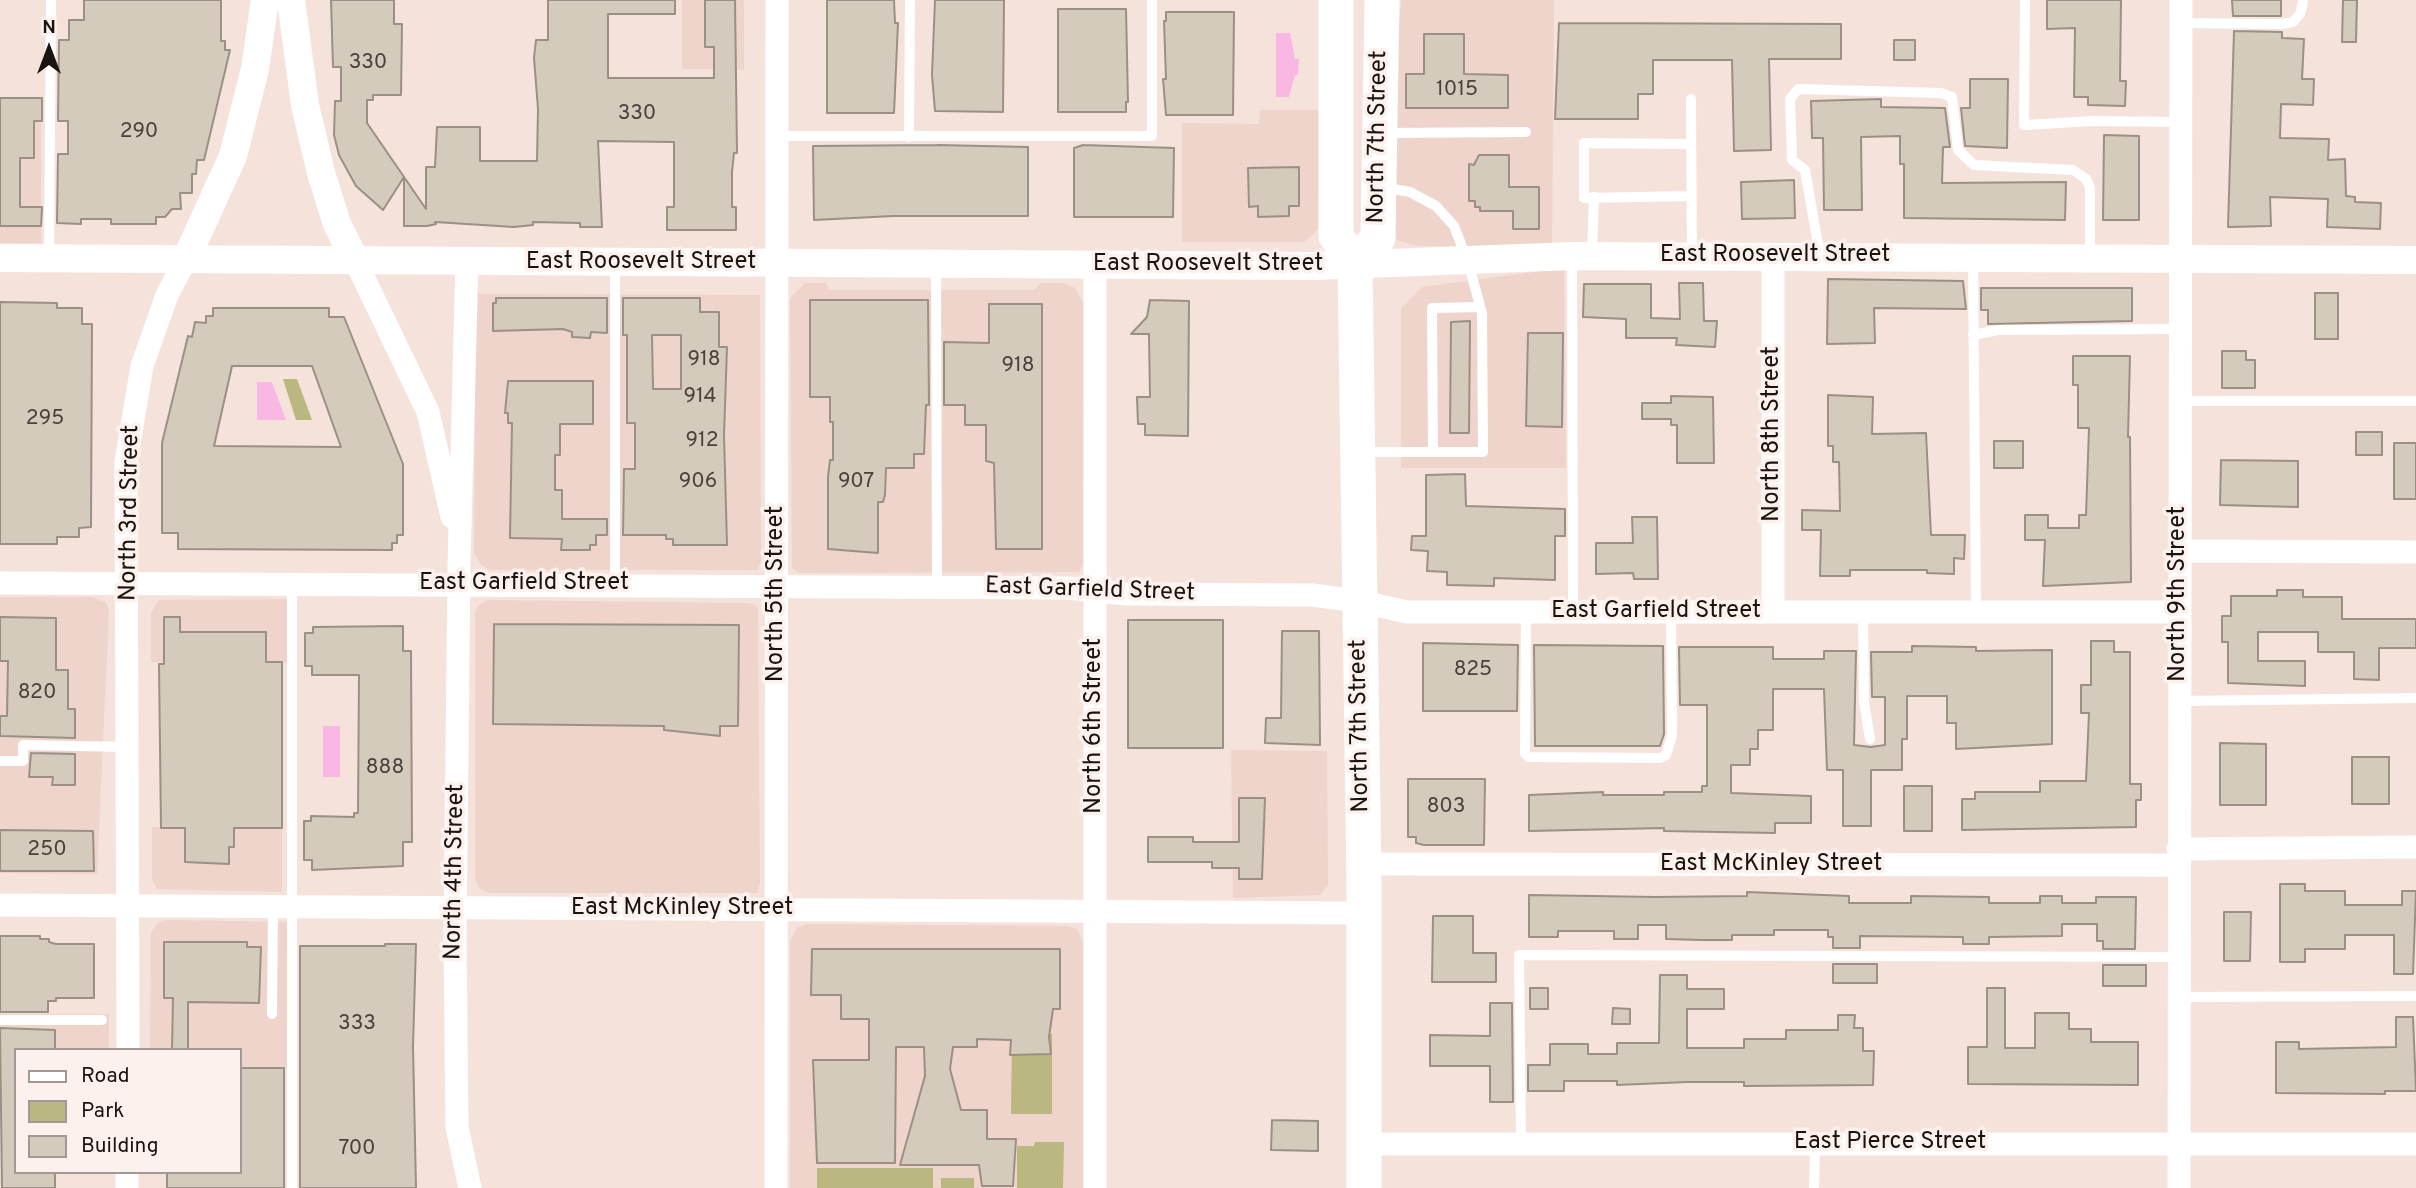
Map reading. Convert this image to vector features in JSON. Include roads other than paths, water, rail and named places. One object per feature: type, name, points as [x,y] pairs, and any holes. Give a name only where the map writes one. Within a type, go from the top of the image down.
[{"type":"main road","name":"North 7th Street","points":[[1336,0],[1336,236],[1355,264],[1364,913],[1364,1188]]},
{"type":"main road","name":"North 7th Street","points":[[1355,264],[1378,238],[1382,0]]},
{"type":"street","name":"North 3rd Street","points":[[128,1048],[129,583],[126,462],[133,410],[154,330],[233,156],[255,69],[265,0]]},
{"type":"street","points":[[291,0],[305,105],[321,173],[337,224],[355,260]]},
{"type":"street","name":"North 5th Street","points":[[776,1188],[777,0]]},
{"type":"street","name":"North 9th Street","points":[[2179,1188],[2181,0]]},
{"type":"street","name":"East Roosevelt Street","points":[[0,258],[777,264],[1355,264],[1582,256],[2416,260]]},
{"type":"street","name":"North 8th Street","points":[[1773,256],[1773,612]]},
{"type":"street","name":"North 4th Street","points":[[355,260],[418,387],[434,427],[460,555]]},
{"type":"street","name":"North 4th Street","points":[[467,261],[455,908],[457,1127],[470,1188]]},
{"type":"street","name":"North 6th Street","points":[[1095,264],[1095,1188]]},
{"type":"street","points":[[2180,551],[2416,552]]},
{"type":"street","name":"East Garfield Street","points":[[0,583],[937,586],[1127,594],[1312,596],[1358,601],[1407,611],[2179,612]]},
{"type":"street","name":"East McKinley Street","points":[[1363,864],[2178,857],[2416,847]]},
{"type":"street","name":"East McKinley Street","points":[[0,905],[1364,913]]},
{"type":"street","name":"East Pierce Street","points":[[1364,1144],[2416,1144]]},
{"type":"lane","points":[[49,258],[51,0]]},
{"type":"lane","points":[[909,137],[910,0]]},
{"type":"lane","points":[[777,136],[1152,136],[1153,0]]},
{"type":"lane","points":[[2025,0],[2024,125],[2093,121],[2180,122]]},
{"type":"lane","points":[[2181,23],[2282,24],[2293,22],[2300,14],[2303,2]]},
{"type":"lane","points":[[1820,256],[1805,170],[1793,160],[1790,99],[1798,89],[1941,93],[1952,97],[1958,150],[1963,158],[1974,165],[2073,170],[2086,179],[2090,188],[2090,257]]},
{"type":"lane","points":[[1691,99],[1692,256]]},
{"type":"lane","points":[[1379,133],[1526,132]]},
{"type":"lane","points":[[1691,144],[1584,143],[1584,198],[1691,196]]},
{"type":"lane","points":[[1357,452],[1483,452],[1480,307],[1468,262],[1454,226],[1436,206],[1410,192],[1378,187]]},
{"type":"lane","points":[[1573,612],[1582,256],[1594,197]]},
{"type":"lane","points":[[1973,256],[1976,611]]},
{"type":"lane","points":[[615,263],[615,584]]},
{"type":"lane","points":[[936,264],[937,586]]},
{"type":"lane","points":[[1433,452],[1432,309],[1480,307]]},
{"type":"lane","points":[[1973,335],[1998,330],[2180,330]]},
{"type":"lane","points":[[2180,401],[2416,401]]},
{"type":"lane","points":[[272,1014],[282,907],[292,583]]},
{"type":"lane","points":[[1525,612],[1525,754],[1529,757],[1660,758],[1666,755],[1672,735],[1671,612]]},
{"type":"lane","points":[[1863,612],[1864,702],[1870,738]]},
{"type":"lane","points":[[2179,701],[2416,698]]},
{"type":"lane","points":[[0,761],[23,761],[23,745],[129,747]]},
{"type":"lane","points":[[282,907],[292,1188]]},
{"type":"lane","points":[[1521,1144],[1519,955],[2179,957]]},
{"type":"lane","points":[[2179,997],[2416,996]]},
{"type":"lane","points":[[0,1020],[102,1020]]},
{"type":"lane","points":[[1814,1188],[1815,1143]]}]
